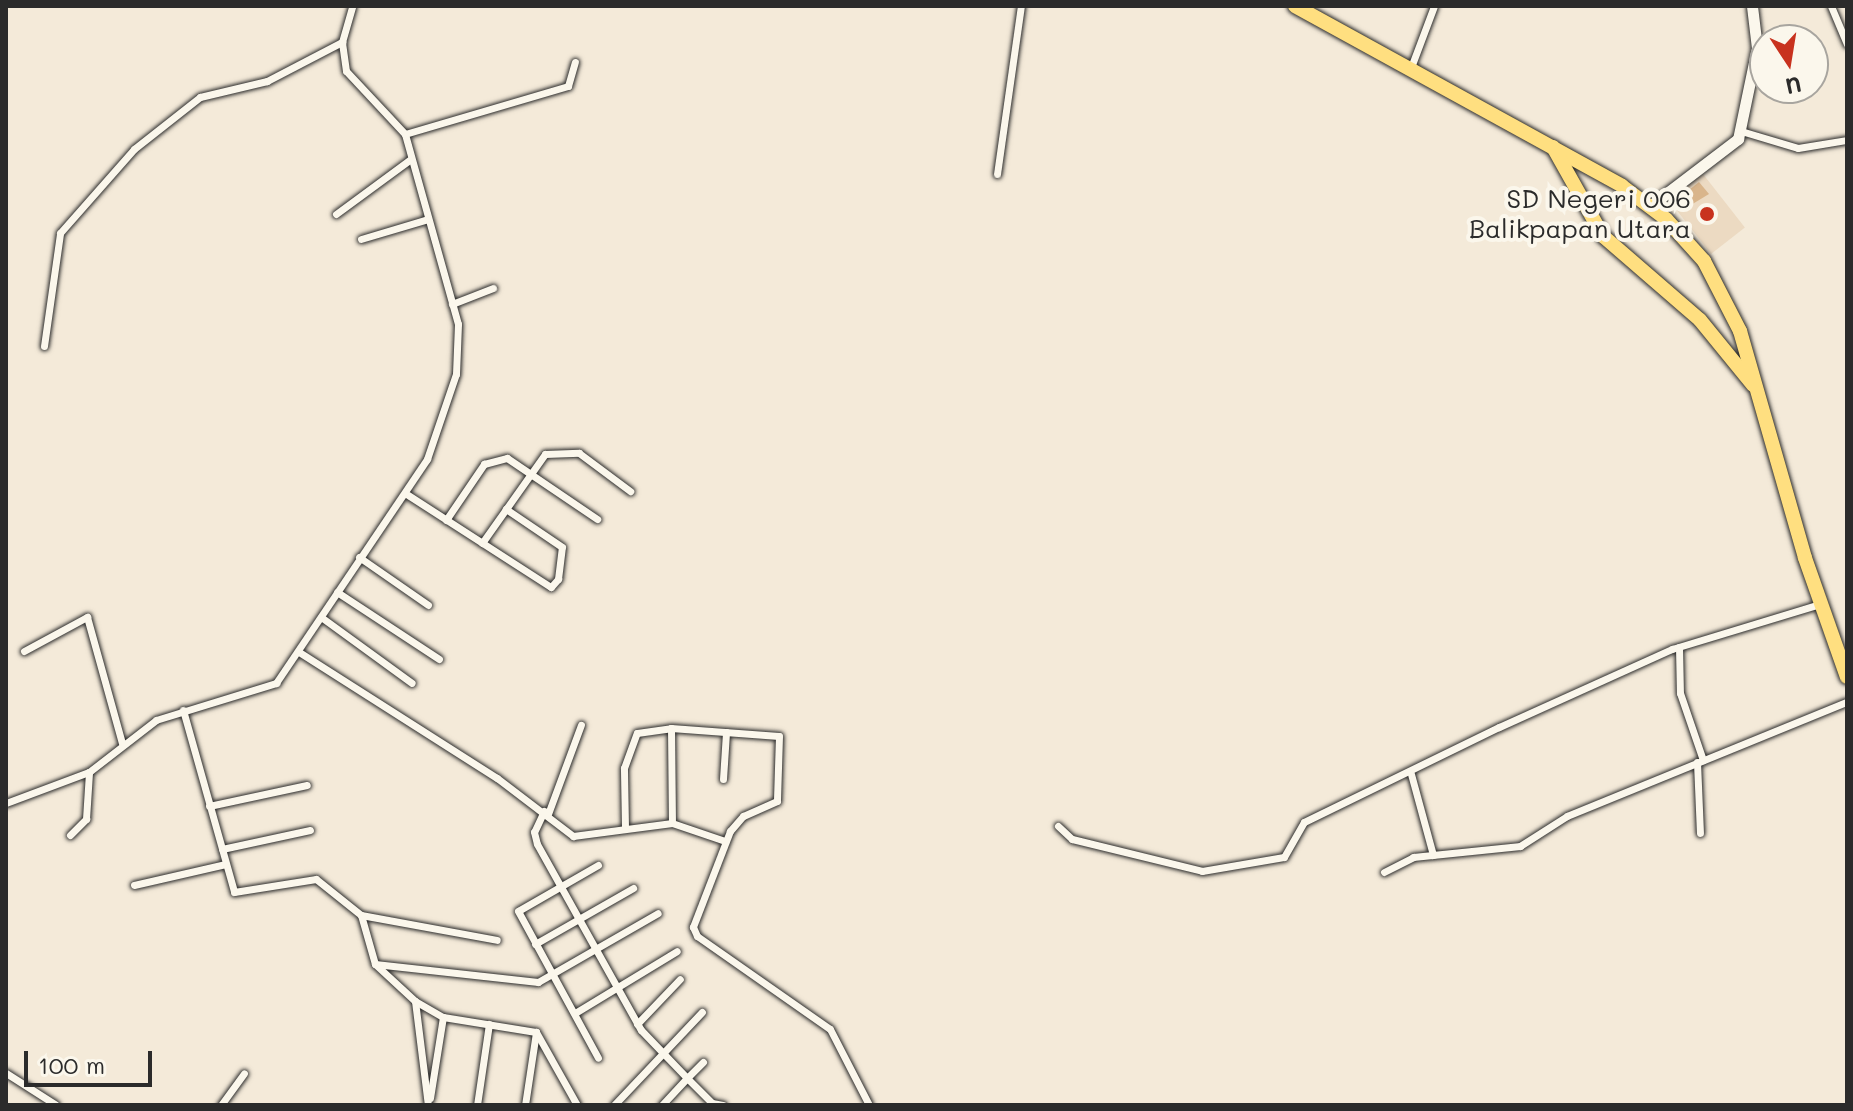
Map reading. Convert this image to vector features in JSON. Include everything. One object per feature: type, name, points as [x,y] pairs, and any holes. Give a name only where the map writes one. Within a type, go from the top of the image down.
[{"type":"highway","points":[[1295,6],[1552,146],[1650,206],[1716,277],[1760,395],[1821,604],[1847,677]]},
{"type":"highway","points":[[1552,146],[1603,236],[1700,320],[1760,395]]},
{"type":"street","points":[[6,803],[89,772],[122,743],[183,710],[276,683],[359,557],[408,495],[451,396],[459,349],[452,304],[425,220],[405,134],[348,75],[342,42],[352,6]]},
{"type":"street","points":[[997,174],[1021,6]]},
{"type":"street","points":[[1410,70],[1434,6]]},
{"type":"street","points":[[1650,206],[1727,151],[1741,131],[1758,36],[1752,6]]},
{"type":"street","points":[[1831,6],[1847,44]]},
{"type":"street","points":[[44,346],[60,233],[134,149],[200,97],[267,81],[342,42]]},
{"type":"street","points":[[405,134],[568,86],[575,62]]},
{"type":"street","points":[[1741,131],[1798,148],[1847,140]]},
{"type":"street","points":[[336,214],[411,159]]},
{"type":"street","points":[[361,239],[425,220]]},
{"type":"street","points":[[452,304],[493,288]]},
{"type":"street","points":[[482,543],[528,472],[545,454],[573,450],[630,491]]},
{"type":"street","points":[[446,520],[492,460],[507,458],[597,519]]},
{"type":"street","points":[[408,495],[542,585],[555,585],[562,547],[506,509]]},
{"type":"street","points":[[359,557],[428,605]]},
{"type":"street","points":[[337,592],[439,659]]},
{"type":"street","points":[[1058,826],[1072,839],[1134,858],[1202,871],[1230,869],[1284,857],[1304,822],[1679,647],[1821,604]]},
{"type":"street","points":[[24,651],[87,617],[122,743]]},
{"type":"street","points":[[321,617],[412,683]]},
{"type":"street","points":[[1679,647],[1680,693],[1700,761],[1700,833]]},
{"type":"street","points":[[299,652],[582,838],[625,828],[672,823],[725,841]]},
{"type":"street","points":[[1384,872],[1433,855],[1520,846],[1567,816],[1847,702]]},
{"type":"street","points":[[183,710],[237,894],[312,877],[361,915],[497,940]]},
{"type":"street","points":[[581,725],[534,835],[637,1024],[712,1103],[723,1105]]},
{"type":"street","points":[[625,828],[630,743],[652,728],[774,733],[782,747],[775,804],[743,816],[725,841],[693,916],[697,936],[830,1029],[869,1105]]},
{"type":"street","points":[[671,728],[672,823]]},
{"type":"street","points":[[723,779],[726,732]]},
{"type":"street","points":[[70,835],[86,819],[89,772]]},
{"type":"street","points":[[1411,774],[1433,855]]},
{"type":"street","points":[[209,806],[307,785]]},
{"type":"street","points":[[222,849],[310,830]]},
{"type":"street","points":[[134,885],[226,864]]},
{"type":"street","points":[[598,865],[519,908],[535,944],[598,1058]]},
{"type":"street","points":[[535,944],[633,888]]},
{"type":"street","points":[[375,964],[522,982],[554,977],[658,913]]},
{"type":"street","points":[[361,915],[375,964],[415,1001],[443,1017],[536,1032]]},
{"type":"street","points":[[575,1013],[677,951]]},
{"type":"street","points":[[637,1024],[680,979]]},
{"type":"street","points":[[415,1001],[429,1105]]},
{"type":"street","points":[[611,1104],[702,1012]]},
{"type":"street","points":[[429,1105],[443,1017]]},
{"type":"street","points":[[477,1105],[489,1024]]},
{"type":"street","points":[[525,1105],[536,1032]]},
{"type":"street","points":[[536,1032],[577,1105]]},
{"type":"street","points":[[666,1104],[703,1062]]},
{"type":"street","points":[[221,1105],[244,1073]]},
{"type":"street","points":[[8,1078],[56,1105]]},
{"type":"shaded area","name":"SD Negeri 006 Balikpapan Utara","points":[[1703,174],[1745,228],[1711,254],[1669,200]]},
{"type":"building","name":"SD Negeri 006 Balikpapan Utara","points":[[1699,182],[1709,194],[1681,211],[1674,202]]},
{"type":"place","name":"SD Negeri 006 Balikpapan Utara","points":[[1707,214]]}]
